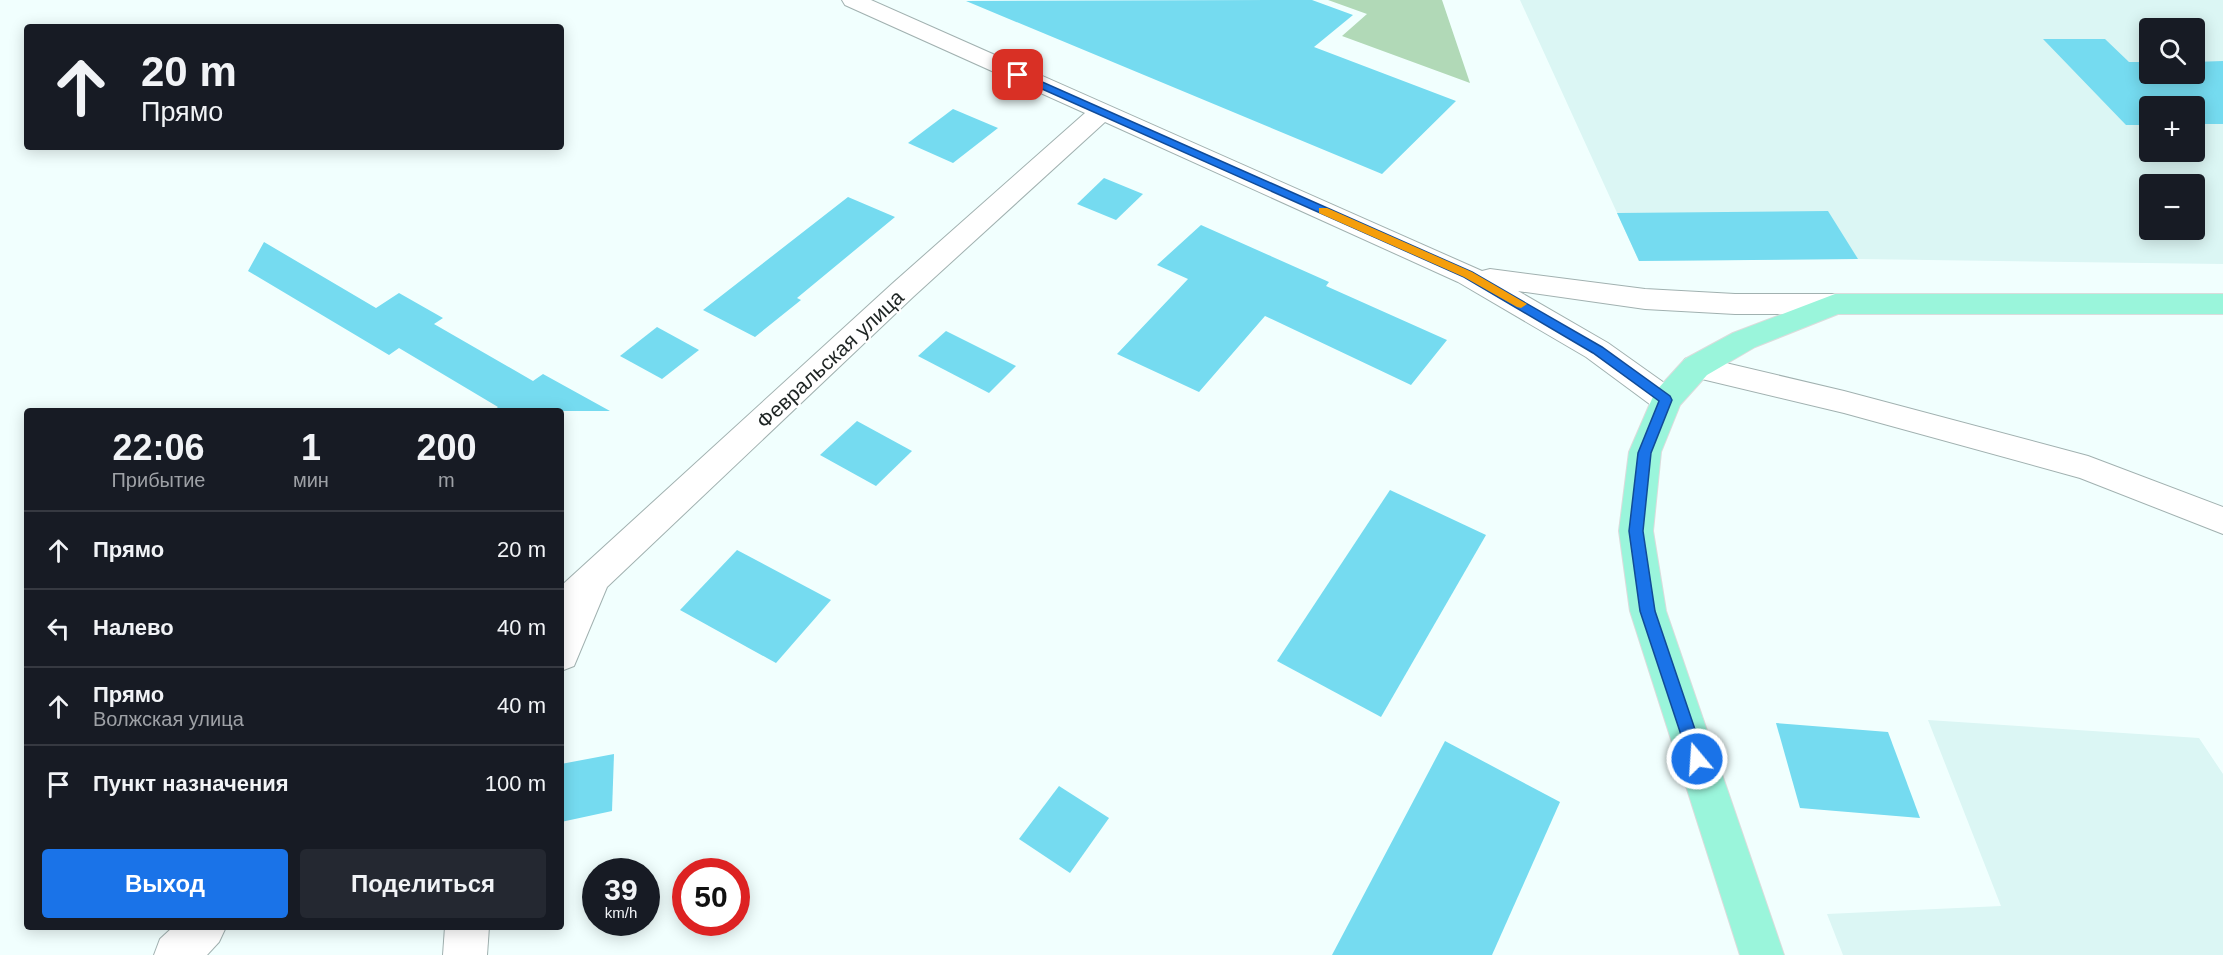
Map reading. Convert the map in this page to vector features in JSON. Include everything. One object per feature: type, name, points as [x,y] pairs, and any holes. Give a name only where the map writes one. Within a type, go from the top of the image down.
[{"type":"main road","points":[[1762,955],[1648,611],[1636,531],[1644,453],[1666,400],[1695,367],[1754,336],[1835,303],[2223,304]]},
{"type":"street","points":[[853,0],[1468,275],[1597,350],[1666,400]]},
{"type":"street","name":"Февральская улица","points":[[564,605],[903,290],[1101,112]]},
{"type":"street","points":[[1468,275],[1584,293],[1645,299],[1735,304],[1835,303]]},
{"type":"street","points":[[1695,367],[1844,402],[2088,468],[2223,521]]},
{"type":"street","points":[[564,648],[592,581]]},
{"type":"street","points":[[176,955],[201,930]]},
{"type":"street","points":[[465,955],[467,930]]},
{"type":"shaded area","points":[[1520,0],[2223,0],[2223,264],[1858,259],[1639,261]]},
{"type":"shaded area","points":[[1928,720],[2199,738],[2223,774],[2223,955],[1843,955],[1827,914],[2001,906]]},
{"type":"green space","points":[[1328,0],[1442,0],[1470,83],[1342,36],[1367,14]]},
{"type":"building","points":[[1312,0],[1353,15],[1314,47],[1456,101],[1382,174],[966,1]]},
{"type":"building","points":[[2043,39],[2105,39],[2129,62],[2139,62],[2139,84],[2205,84],[2205,62],[2223,61],[2223,124],[2205,124],[2205,96],[2139,96],[2139,125],[2126,125]]},
{"type":"building","points":[[953,109],[998,128],[953,163],[908,143]]},
{"type":"building","points":[[1104,178],[1143,194],[1116,220],[1077,204]]},
{"type":"building","points":[[848,197],[895,217],[797,298],[801,300],[755,337],[703,310]]},
{"type":"building","points":[[1828,211],[1858,259],[1639,261],[1617,213]]},
{"type":"building","points":[[1201,225],[1329,282],[1326,286],[1447,340],[1411,385],[1265,316],[1199,392],[1117,354],[1188,279],[1157,265]]},
{"type":"building","points":[[264,242],[376,308],[399,293],[443,318],[434,324],[533,381],[543,374],[610,411],[497,408],[399,348],[389,355],[248,271]]},
{"type":"building","points":[[657,327],[699,350],[662,379],[620,356]]},
{"type":"building","points":[[946,331],[1016,366],[989,393],[918,356]]},
{"type":"building","points":[[857,421],[912,451],[876,486],[820,455]]},
{"type":"building","points":[[1390,490],[1486,535],[1381,717],[1277,661]]},
{"type":"building","points":[[737,550],[831,600],[776,663],[680,610]]},
{"type":"building","points":[[1776,723],[1888,732],[1920,818],[1800,808]]},
{"type":"building","points":[[1445,741],[1560,802],[1492,955],[1332,955]]},
{"type":"building","points":[[614,754],[612,811],[564,821],[564,763]]},
{"type":"building","points":[[1059,786],[1109,818],[1070,873],[1019,839]]},
{"type":"slow traffic","points":[[1323,210],[1468,275],[1521,304]]},
{"type":"route","points":[[1018,75],[1468,275],[1546,318],[1597,350],[1666,400],[1644,453],[1636,531],[1648,611],[1697,759]]}]
